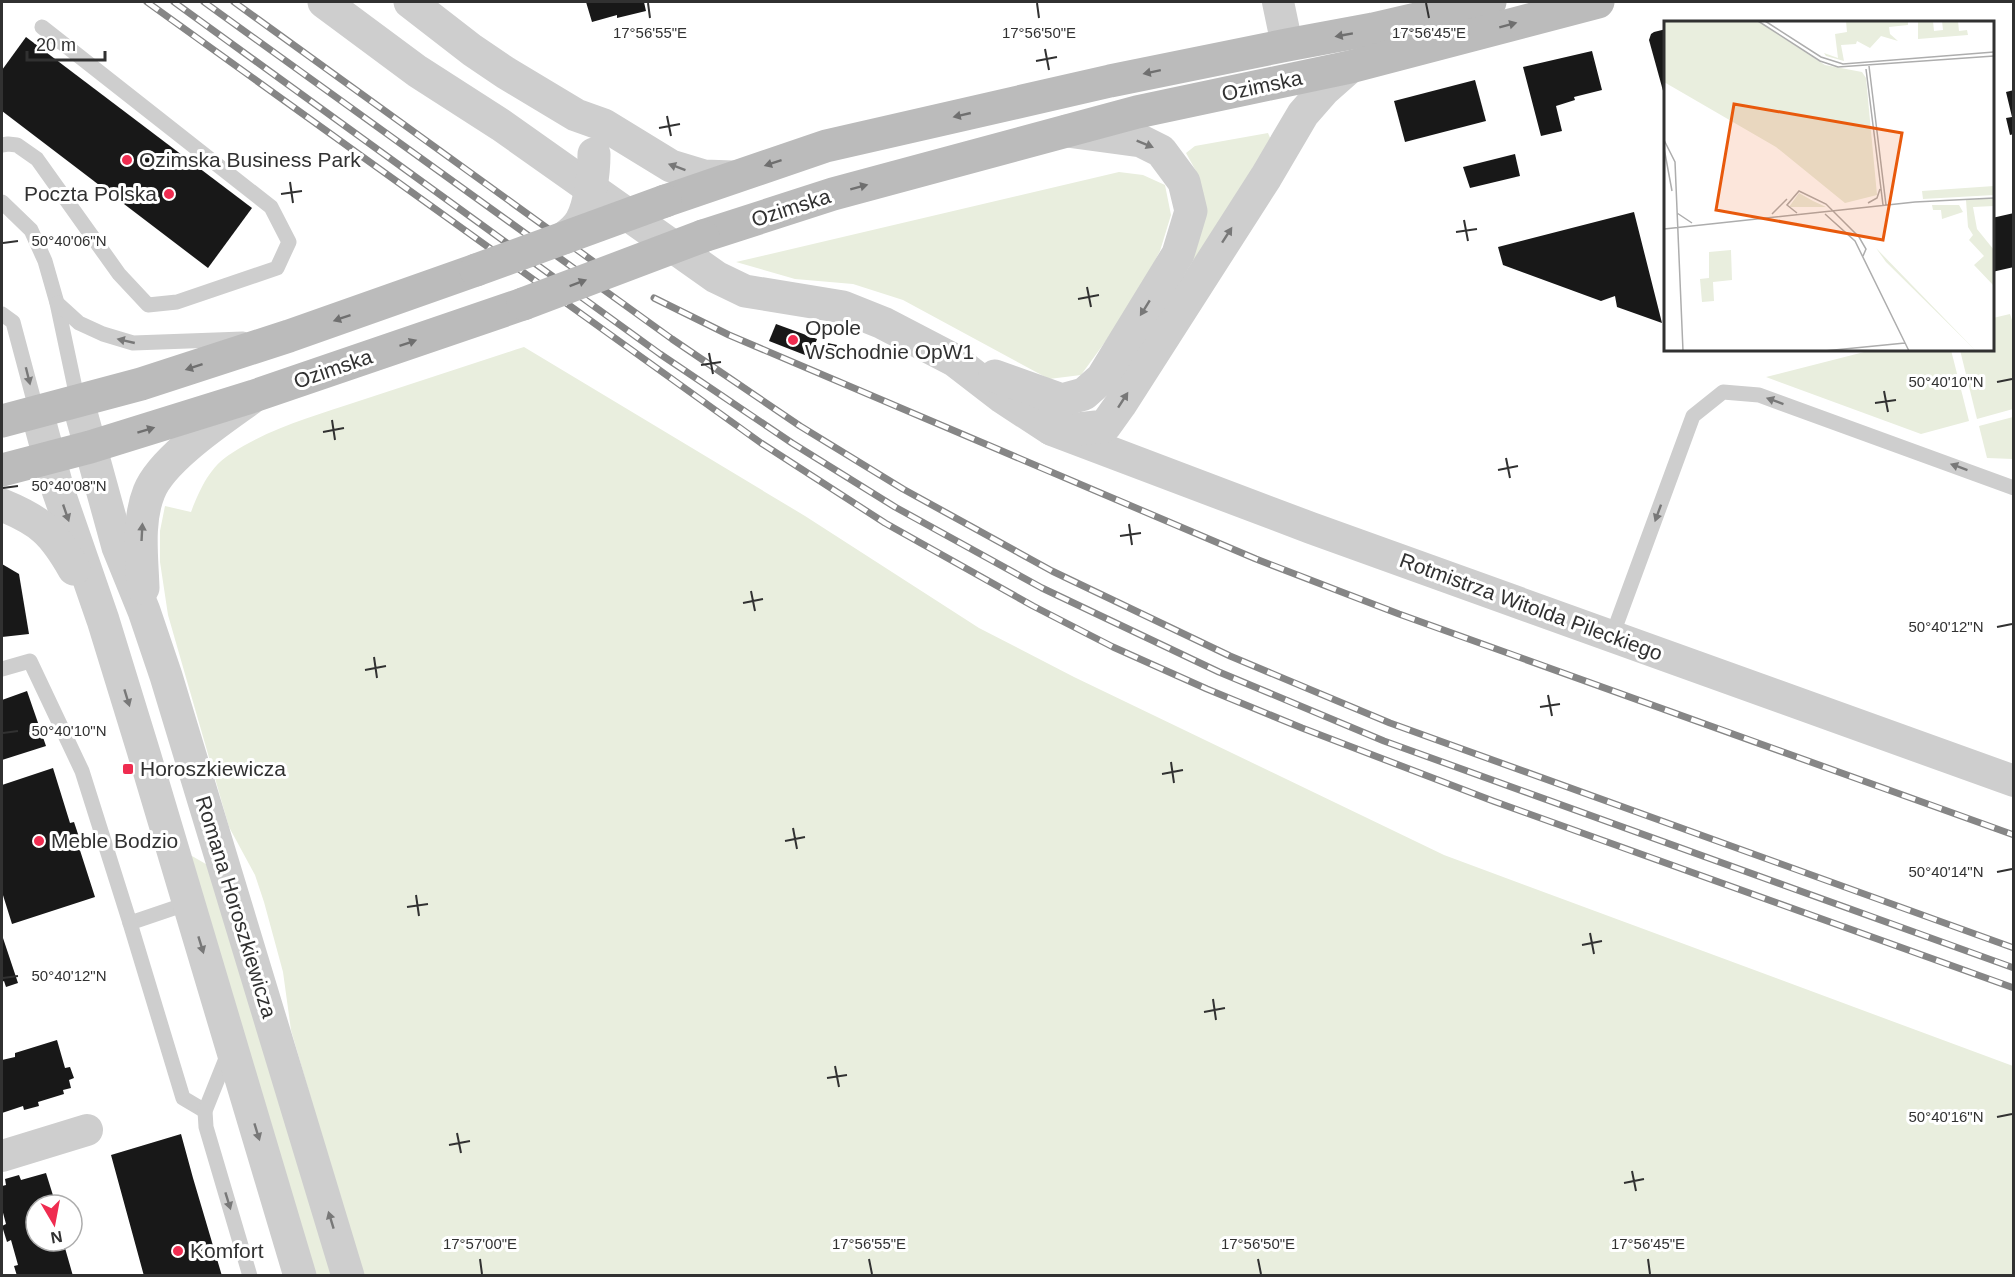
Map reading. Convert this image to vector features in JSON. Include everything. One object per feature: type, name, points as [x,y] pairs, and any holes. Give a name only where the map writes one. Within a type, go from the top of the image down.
[{"type":"main road","name":"Ozimska","points":[[2,421],[141,384],[289,336],[665,201],[826,146],[1110,81],[1373,29],[1490,2]]},
{"type":"main road","name":"Ozimska","points":[[2,470],[90,447],[254,396],[523,304],[703,236],[833,194],[1137,112],[1350,67],[1598,2]]},
{"type":"street","points":[[324,2],[417,71],[501,125],[716,277],[745,291],[843,307],[883,323],[954,360],[1002,397],[1056,415],[1078,429],[1105,426],[1152,467]]},
{"type":"street","points":[[410,2],[506,73],[576,115],[604,125],[671,166],[704,176],[733,177]]},
{"type":"street","points":[[1278,2],[1287,45]]},
{"type":"street","points":[[1105,426],[1266,177],[1303,114],[1324,90],[1350,67]]},
{"type":"street","points":[[564,238],[576,229],[582,220],[592,176],[594,154],[584,128],[576,115]]},
{"type":"street","points":[[1056,415],[1102,378],[1178,254],[1191,211],[1184,182],[1161,151],[1141,141],[1066,131]]},
{"type":"street","points":[[144,611],[141,537],[148,494],[156,476],[173,459],[254,396]]},
{"type":"street","name":"Romana Horoszkiewicza","points":[[78,402],[118,547],[144,611],[166,676],[348,1275]]},
{"type":"street","name":"Romana Horoszkiewicza","points":[[37,412],[58,490],[103,620],[300,1275]]},
{"type":"street","name":"Rotmistrza Witolda Pileckiego","points":[[1056,415],[1152,467],[1311,528],[2013,781]]},
{"type":"street","points":[[2,504],[36,520],[61,547],[103,620]]},
{"type":"street","points":[[2,1156],[87,1130]]},
{"type":"lane","points":[[2,146],[8,144],[17,146],[37,159],[119,274],[148,305],[177,302],[277,268],[289,242],[271,207],[42,27]]},
{"type":"lane","points":[[2,202],[31,230],[45,261],[57,303],[78,402]]},
{"type":"lane","points":[[57,303],[83,325],[133,343],[289,336]]},
{"type":"lane","points":[[2,314],[13,322],[37,412]]},
{"type":"lane","points":[[1612,636],[1693,416],[1722,393],[1759,395],[2013,488]]},
{"type":"lane","points":[[2,669],[30,661],[82,771],[183,1098],[205,1111]]},
{"type":"lane","points":[[130,923],[189,903]]},
{"type":"lane","points":[[231,1045],[205,1111],[206,1127],[250,1275]]},
{"type":"green space","points":[[1268,133],[1271,140],[1201,251],[1189,266],[1196,171],[1186,153],[1195,146]]},
{"type":"green space","points":[[1119,172],[1143,175],[1165,185],[1171,215],[1160,251],[1132,305],[1081,375],[1049,379],[903,300],[853,284],[795,279],[736,262]]},
{"type":"green space","points":[[2010,314],[2014,326],[2013,409],[1977,419],[1960,351],[1994,351],[1994,318]]},
{"type":"green space","points":[[524,347],[805,516],[979,628],[1074,677],[1444,855],[2013,1066],[2013,1275],[362,1275],[291,1030],[283,972],[264,902],[255,875],[229,827],[168,615],[160,562],[160,531],[165,506],[191,512],[202,487],[218,464],[224,458],[262,436],[310,417]]},
{"type":"green space","points":[[1868,351],[1951,351],[1969,421],[1921,434],[1766,377]]},
{"type":"green space","points":[[2013,417],[2013,459],[1987,458],[1979,426]]},
{"type":"green space","points":[[192,856],[211,867],[333,1275],[314,1275],[190,862]]},
{"type":"building","points":[[586,2],[644,2],[646,11],[617,18],[617,15],[592,22]]},
{"type":"building","points":[[1664,30],[1664,94],[1649,40],[1654,32]]},
{"type":"building","name":"Ozimska Business Park","points":[[26,37],[252,208],[208,268],[2,111],[2,70]]},
{"type":"building","points":[[1592,51],[1602,90],[1574,97],[1575,100],[1556,106],[1562,131],[1541,136],[1523,67]]},
{"type":"building","points":[[1475,80],[1486,121],[1405,142],[1394,101]]},
{"type":"building","points":[[2014,90],[2014,134],[2010,135],[2006,118],[2012,117],[2006,92]]},
{"type":"building","points":[[1515,154],[1520,176],[1470,188],[1463,167]]},
{"type":"building","points":[[1634,212],[1662,323],[1617,307],[1615,296],[1601,301],[1503,265],[1498,247]]},
{"type":"building","points":[[2014,213],[2014,267],[1994,272],[1994,218]]},
{"type":"building","name":"Opole Wschodnie OpW1","points":[[776,324],[817,339],[810,357],[769,341]]},
{"type":"building","points":[[828,343],[837,345],[833,359],[824,356]]},
{"type":"building","points":[[2,564],[19,574],[29,634],[2,637]]},
{"type":"building","points":[[27,691],[46,746],[2,760],[2,700]]},
{"type":"building","points":[[53,768],[70,823],[74,822],[80,840],[77,841],[95,897],[12,924],[2,892],[2,785]]},
{"type":"building","points":[[2,935],[18,983],[6,987],[4,981],[2,982]]},
{"type":"building","points":[[57,1040],[65,1068],[70,1067],[74,1078],[69,1080],[71,1088],[63,1090],[64,1094],[38,1102],[39,1106],[24,1110],[23,1106],[2,1113],[2,1060],[15,1057],[15,1053]]},
{"type":"building","points":[[181,1134],[222,1276],[144,1276],[111,1155]]},
{"type":"building","points":[[46,1173],[52,1193],[24,1193],[24,1253],[66,1253],[73,1276],[17,1276],[14,1266],[18,1265],[11,1240],[7,1242],[2,1226],[6,1224],[2,1209],[2,1186],[6,1185],[5,1179],[19,1175],[21,1180]]},
{"type":"railway","points":[[147,2],[761,443],[885,523],[1033,606],[1113,647],[1302,728],[1493,801],[2014,988]]},
{"type":"railway","points":[[174,2],[660,354],[792,443],[895,507],[1042,588],[1219,672],[1384,741],[2014,968]]},
{"type":"railway","points":[[204,2],[672,339],[800,426],[903,489],[1052,571],[1230,656],[1390,723],[2014,948]]},
{"type":"railway","points":[[234,2],[601,267]]},
{"type":"railway","points":[[654,298],[729,335],[1256,559],[1399,614],[2014,835]]},
{"type":"place","name":"Ozimska Business Park","points":[[127,160]]},
{"type":"place","name":"Poczta Polska","points":[[169,194]]},
{"type":"place","name":"Opole Wschodnie OpW1","points":[[793,340]]},
{"type":"place","name":"Horoszkiewicza","points":[[128,769]]},
{"type":"place","name":"Meble Bodzio","points":[[39,841]]},
{"type":"place","name":"Komfort","points":[[178,1251]]}]
